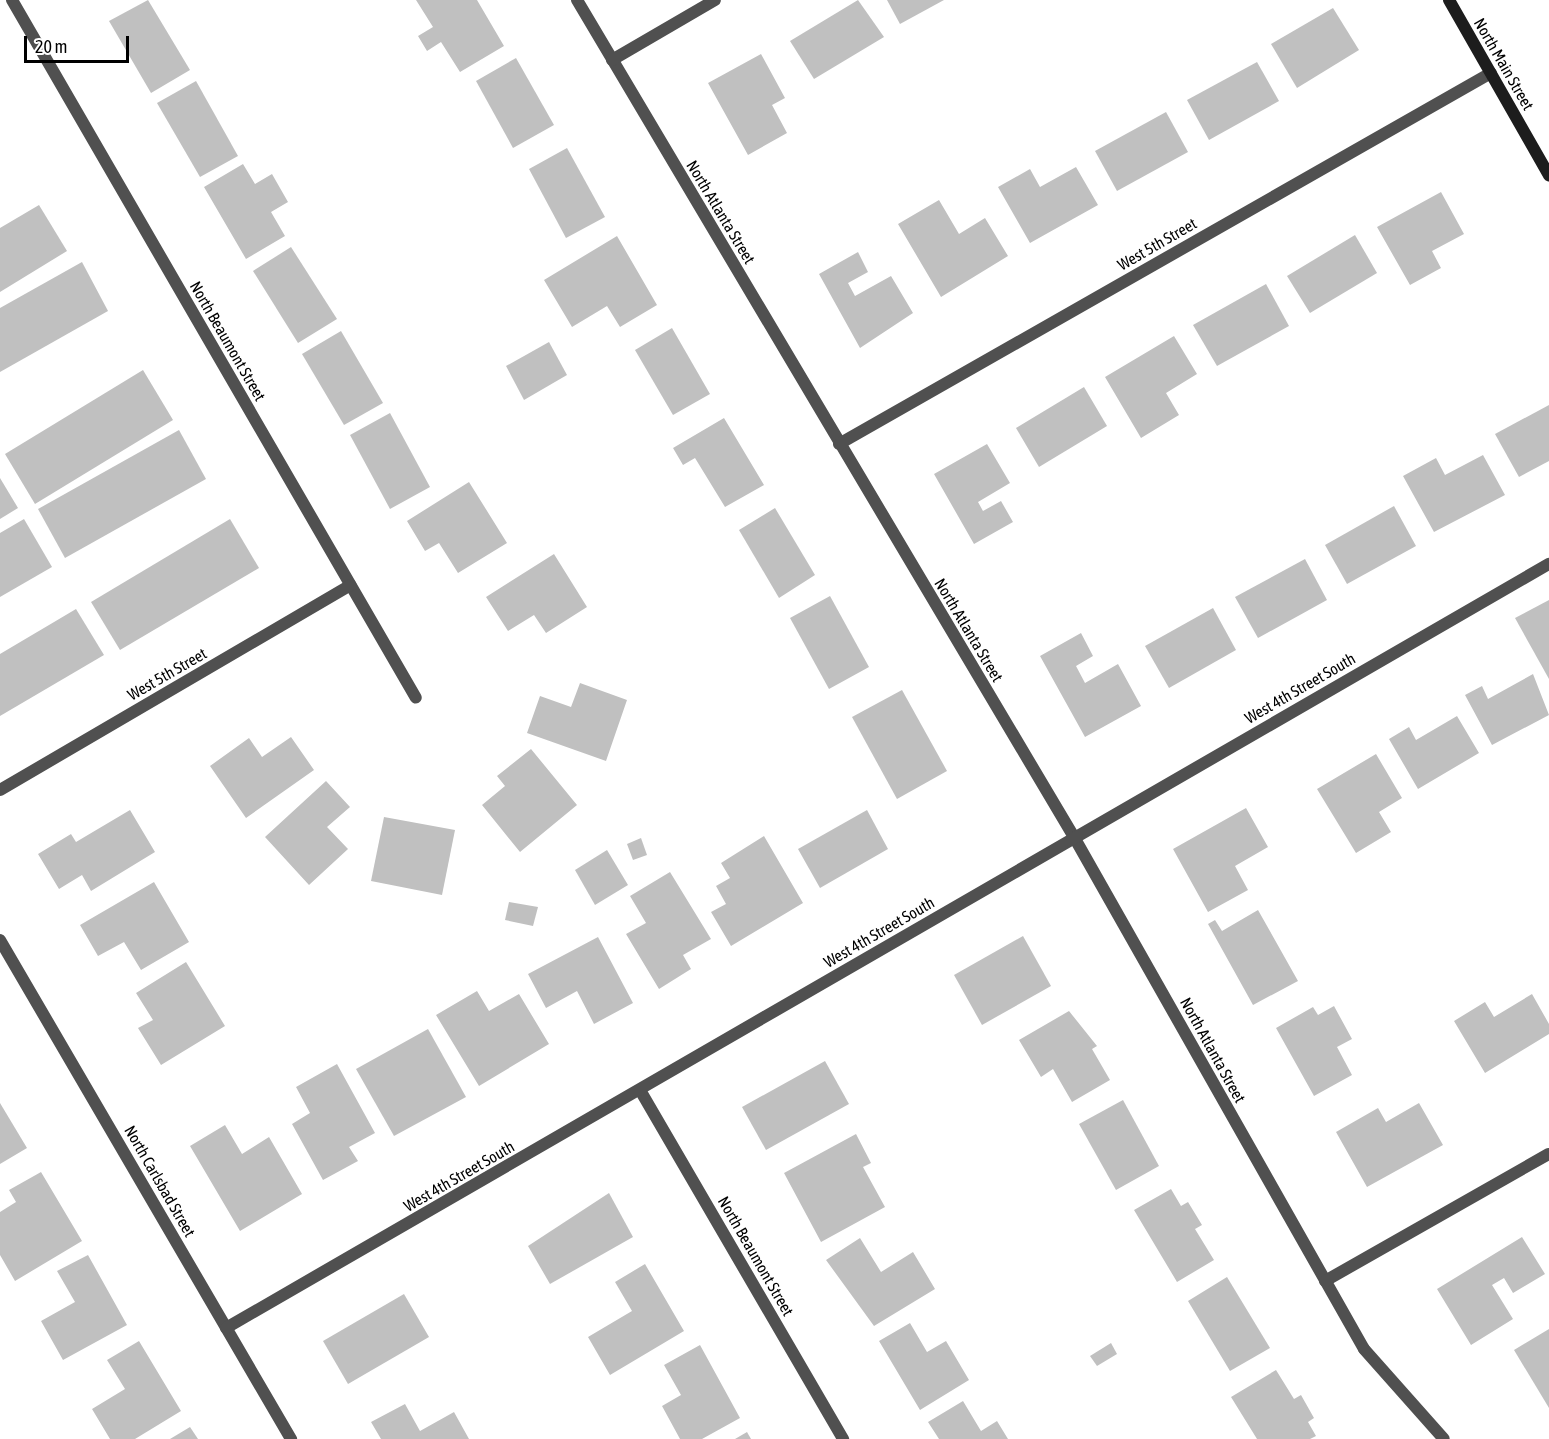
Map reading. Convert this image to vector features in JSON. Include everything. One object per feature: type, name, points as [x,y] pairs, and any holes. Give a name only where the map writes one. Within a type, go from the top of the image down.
[{"type":"main road","name":"North Main Street","points":[[1449,0],[1549,175]]},
{"type":"street","name":"North Beaumont Street","points":[[12,0],[416,698]]},
{"type":"street","name":"North Atlanta Street","points":[[577,0],[1074,837],[1364,1348],[1444,1439]]},
{"type":"street","points":[[612,60],[715,0]]},
{"type":"street","name":"West 5th Street","points":[[839,444],[1491,73]]},
{"type":"street","name":"West 4th Street South","points":[[226,1328],[1549,564]]},
{"type":"street","name":"West 5th Street","points":[[0,790],[351,585]]},
{"type":"street","name":"North Carlsbad Street","points":[[0,940],[291,1439]]},
{"type":"street","name":"North Beaumont Street","points":[[640,1090],[843,1439]]},
{"type":"street","points":[[1324,1281],[1549,1154]]},
{"type":"building","points":[[148,0],[190,70],[151,93],[109,21]]},
{"type":"building","points":[[416,0],[477,0],[504,46],[460,72],[441,42],[427,51],[418,36],[433,27]]},
{"type":"building","points":[[858,0],[884,37],[814,79],[790,41]]},
{"type":"building","points":[[887,0],[944,0],[900,24]]},
{"type":"building","points":[[1333,8],[1359,50],[1297,88],[1271,44]]},
{"type":"building","points":[[761,54],[785,98],[772,105],[787,133],[748,155],[708,83]]},
{"type":"building","points":[[516,58],[554,125],[513,148],[476,81]]},
{"type":"building","points":[[1257,62],[1279,101],[1209,140],[1187,100]]},
{"type":"building","points":[[196,81],[238,156],[200,177],[157,103]]},
{"type":"building","points":[[1166,112],[1188,152],[1117,191],[1095,151]]},
{"type":"building","points":[[567,148],[605,217],[566,238],[529,169]]},
{"type":"building","points":[[243,164],[255,184],[272,174],[288,202],[271,212],[285,236],[246,259],[204,187]]},
{"type":"building","points":[[1076,167],[1098,205],[1030,243],[998,187],[1030,169],[1040,187]]},
{"type":"building","points":[[1441,192],[1464,234],[1432,251],[1441,268],[1410,285],[1377,227]]},
{"type":"building","points":[[939,200],[959,234],[985,218],[1008,256],[941,297],[898,224]]},
{"type":"building","points":[[39,205],[67,251],[0,292],[0,228]]},
{"type":"building","points":[[1355,235],[1377,273],[1310,313],[1287,276]]},
{"type":"building","points":[[617,236],[657,305],[620,327],[607,306],[572,327],[544,280]]},
{"type":"building","points":[[291,247],[337,319],[298,343],[253,271]]},
{"type":"building","points":[[858,252],[868,272],[848,283],[855,296],[891,276],[913,313],[860,348],[819,274]]},
{"type":"building","points":[[82,262],[108,311],[0,372],[0,308]]},
{"type":"building","points":[[1266,284],[1289,326],[1217,366],[1193,325]]},
{"type":"building","points":[[672,328],[710,394],[673,415],[635,350]]},
{"type":"building","points":[[341,331],[383,403],[344,425],[302,354]]},
{"type":"building","points":[[1174,336],[1197,374],[1166,393],[1179,415],[1141,438],[1105,377]]},
{"type":"building","points":[[549,342],[567,375],[524,400],[506,366]]},
{"type":"building","points":[[143,370],[173,420],[35,504],[5,454]]},
{"type":"building","points":[[1084,387],[1107,426],[1039,467],[1016,428]]},
{"type":"building","points":[[1549,405],[1549,461],[1519,477],[1495,434]]},
{"type":"building","points":[[390,413],[430,487],[390,509],[350,435]]},
{"type":"building","points":[[724,418],[764,485],[725,507],[695,458],[683,465],[673,448]]},
{"type":"building","points":[[179,430],[206,479],[65,558],[38,509]]},
{"type":"building","points":[[987,444],[1010,483],[978,502],[983,511],[1001,501],[1013,522],[974,544],[934,474]]},
{"type":"building","points":[[1483,455],[1505,495],[1434,532],[1403,476],[1436,458],[1445,475]]},
{"type":"building","points":[[0,478],[18,508],[0,519]]},
{"type":"building","points":[[469,482],[507,543],[458,573],[439,543],[425,551],[407,521]]},
{"type":"building","points":[[1394,506],[1416,546],[1347,584],[1325,545]]},
{"type":"building","points":[[775,508],[815,575],[779,598],[739,530]]},
{"type":"building","points":[[24,519],[52,567],[0,597],[0,533]]},
{"type":"building","points":[[230,519],[259,568],[120,650],[91,602]]},
{"type":"building","points":[[554,554],[587,607],[546,633],[534,615],[508,631],[486,597]]},
{"type":"building","points":[[1305,559],[1327,600],[1258,638],[1235,597]]},
{"type":"building","points":[[830,596],[869,667],[829,689],[790,618]]},
{"type":"building","points":[[1549,600],[1549,679],[1515,618]]},
{"type":"building","points":[[1213,608],[1236,650],[1169,688],[1145,646]]},
{"type":"building","points":[[76,609],[104,655],[0,716],[0,654]]},
{"type":"building","points":[[1081,633],[1093,656],[1076,666],[1085,683],[1118,664],[1141,706],[1085,737],[1040,656]]},
{"type":"building","points":[[1533,674],[1549,715],[1492,745],[1465,695],[1482,686],[1488,699]]},
{"type":"building","points":[[580,683],[627,700],[606,761],[527,733],[540,696],[571,707]]},
{"type":"building","points":[[902,690],[947,771],[897,799],[852,717]]},
{"type":"building","points":[[1457,716],[1479,753],[1418,789],[1389,739],[1409,727],[1416,740]]},
{"type":"building","points":[[291,737],[314,770],[246,818],[210,766],[249,738],[262,757]]},
{"type":"building","points":[[531,749],[577,805],[520,852],[482,805],[505,786],[497,776]]},
{"type":"building","points":[[1376,754],[1402,798],[1379,812],[1391,832],[1356,853],[1317,789]]},
{"type":"building","points":[[326,781],[350,807],[327,827],[348,849],[309,885],[265,837]]},
{"type":"building","points":[[1246,808],[1268,847],[1235,866],[1248,890],[1208,912],[1173,849]]},
{"type":"building","points":[[130,810],[155,852],[91,891],[82,875],[59,889],[38,854],[71,834],[76,842]]},
{"type":"building","points":[[867,810],[888,849],[820,888],[798,849]]},
{"type":"building","points":[[384,817],[455,830],[442,895],[371,881]]},
{"type":"building","points":[[764,836],[803,903],[731,946],[711,912],[726,904],[716,886],[730,878],[721,863]]},
{"type":"building","points":[[641,838],[647,855],[633,860],[627,844]]},
{"type":"building","points":[[607,850],[628,885],[595,905],[575,870]]},
{"type":"building","points":[[670,872],[711,939],[683,955],[691,969],[659,989],[626,934],[646,923],[630,896]]},
{"type":"building","points":[[154,882],[189,942],[141,970],[124,942],[98,956],[80,925]]},
{"type":"building","points":[[509,902],[538,907],[533,926],[505,920]]},
{"type":"building","points":[[1258,910],[1298,981],[1253,1005],[1208,924],[1215,920],[1222,931]]},
{"type":"building","points":[[1023,936],[1051,986],[982,1025],[954,975]]},
{"type":"building","points":[[598,937],[633,1003],[594,1024],[577,991],[546,1008],[528,974]]},
{"type":"building","points":[[186,962],[225,1026],[161,1065],[138,1028],[153,1020],[136,993]]},
{"type":"building","points":[[477,991],[489,1011],[519,994],[549,1044],[479,1086],[436,1015]]},
{"type":"building","points":[[1532,994],[1549,1024],[1549,1034],[1485,1073],[1454,1021],[1485,1002],[1494,1017]]},
{"type":"building","points":[[1334,1006],[1352,1039],[1337,1047],[1352,1075],[1314,1096],[1276,1028],[1313,1007],[1318,1015]]},
{"type":"building","points":[[1069,1011],[1097,1046],[1092,1049],[1110,1080],[1072,1102],[1053,1069],[1041,1077],[1019,1040]]},
{"type":"building","points":[[428,1029],[466,1097],[394,1136],[356,1069]]},
{"type":"building","points":[[825,1061],[849,1104],[766,1150],[742,1107]]},
{"type":"building","points":[[337,1064],[375,1133],[349,1147],[358,1161],[323,1180],[292,1124],[310,1113],[296,1087]]},
{"type":"building","points":[[1123,1100],[1159,1166],[1116,1190],[1079,1124]]},
{"type":"building","points":[[0,1103],[27,1148],[0,1164]]},
{"type":"building","points":[[1419,1103],[1443,1145],[1367,1187],[1336,1132],[1378,1108],[1386,1122]]},
{"type":"building","points":[[225,1125],[242,1154],[269,1137],[302,1194],[240,1231],[190,1146]]},
{"type":"building","points":[[856,1134],[871,1163],[863,1167],[885,1207],[821,1242],[784,1173]]},
{"type":"building","points":[[41,1172],[82,1241],[15,1281],[0,1255],[0,1212],[16,1202],[9,1190]]},
{"type":"building","points":[[1171,1189],[1181,1206],[1188,1202],[1202,1225],[1195,1229],[1214,1260],[1177,1282],[1134,1210]]},
{"type":"building","points":[[609,1193],[633,1237],[550,1284],[528,1246]]},
{"type":"building","points":[[1522,1237],[1545,1274],[1513,1293],[1504,1278],[1492,1285],[1513,1319],[1471,1345],[1437,1289]]},
{"type":"building","points":[[860,1238],[881,1272],[913,1252],[935,1289],[874,1326],[826,1260]]},
{"type":"building","points":[[88,1255],[127,1325],[63,1360],[41,1321],[75,1302],[57,1271]]},
{"type":"building","points":[[645,1264],[684,1331],[610,1375],[588,1337],[632,1311],[615,1282]]},
{"type":"building","points":[[1227,1277],[1270,1348],[1230,1371],[1188,1301]]},
{"type":"building","points":[[404,1294],[429,1337],[348,1384],[323,1341]]},
{"type":"building","points":[[910,1323],[927,1352],[946,1341],[969,1380],[920,1410],[879,1341]]},
{"type":"building","points":[[1549,1329],[1549,1408],[1514,1350]]},
{"type":"building","points":[[139,1341],[181,1411],[135,1439],[110,1439],[92,1409],[125,1389],[107,1360]]},
{"type":"building","points":[[1111,1343],[1117,1354],[1097,1366],[1090,1356]]},
{"type":"building","points":[[700,1345],[740,1418],[702,1439],[680,1439],[662,1406],[681,1395],[664,1365]]},
{"type":"building","points":[[1276,1370],[1294,1399],[1301,1395],[1314,1418],[1308,1422],[1316,1436],[1310,1439],[1257,1439],[1231,1397]]},
{"type":"building","points":[[963,1401],[981,1431],[997,1421],[1008,1439],[939,1439],[928,1422]]},
{"type":"building","points":[[405,1404],[420,1431],[454,1412],[469,1439],[381,1439],[371,1422]]},
{"type":"building","points":[[190,1427],[198,1439],[170,1439]]},
{"type":"building","points":[[747,1432],[751,1439],[735,1439]]}]
